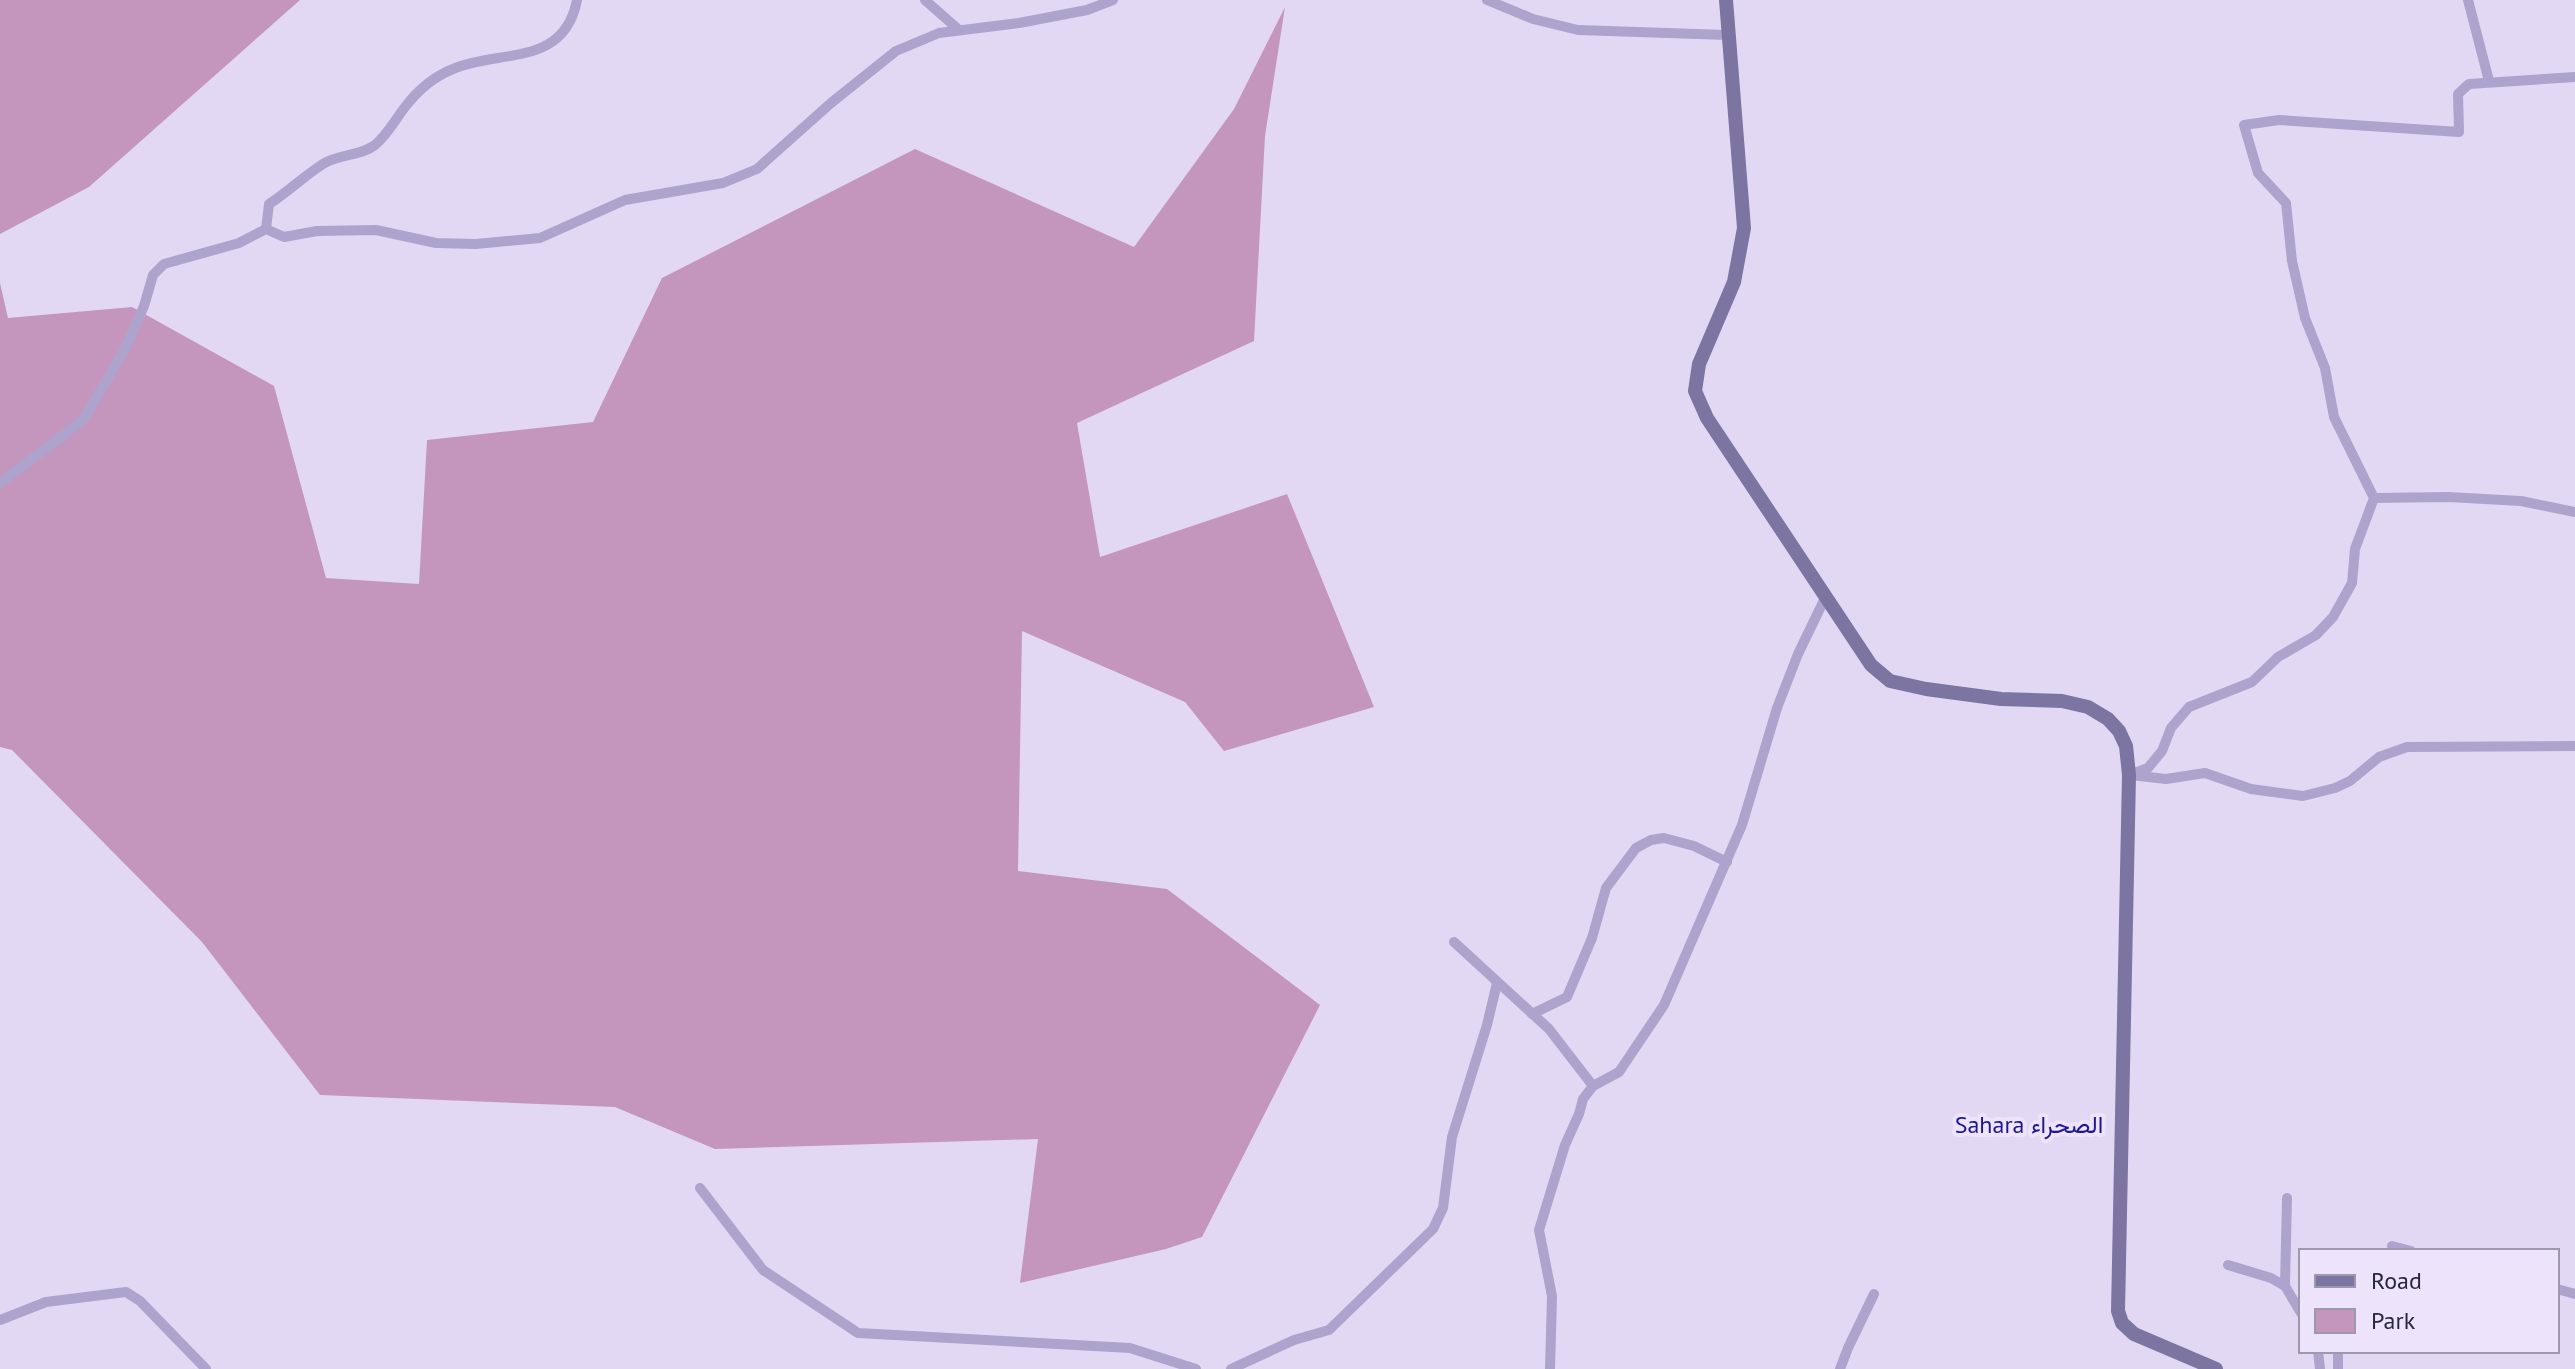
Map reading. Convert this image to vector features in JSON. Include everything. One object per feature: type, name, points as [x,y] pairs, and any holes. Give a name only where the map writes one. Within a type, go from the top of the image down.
[{"type":"main road","points":[[1726,0],[1744,228],[1734,282],[1699,364],[1695,391],[1707,418],[1871,665],[1890,681],[2001,699],[2062,701],[2088,707],[2108,719],[2119,731],[2126,746],[2129,775],[2118,1311],[2122,1323],[2134,1334],[2216,1369]]},
{"type":"street","points":[[266,229],[269,204],[324,163],[370,149],[385,137],[406,105],[433,77],[468,62],[532,53],[558,37],[575,11],[577,0]]},
{"type":"street","points":[[925,0],[959,30]]},
{"type":"street","points":[[266,229],[284,237],[317,231],[376,230],[436,243],[463,244],[540,238],[625,200],[723,183],[757,169],[831,103],[896,51],[939,33],[1019,23],[1087,10],[1113,0]]},
{"type":"street","points":[[1487,0],[1533,19],[1578,30],[1727,35]]},
{"type":"street","points":[[2468,0],[2489,81]]},
{"type":"street","points":[[2129,775],[2148,768],[2162,751],[2171,728],[2189,707],[2252,682],[2278,657],[2316,635],[2333,617],[2352,583],[2355,549],[2374,498],[2334,417],[2325,368],[2305,318],[2292,261],[2286,203],[2258,173],[2244,125],[2279,120],[2459,132],[2458,94],[2469,84],[2575,77]]},
{"type":"street","points":[[0,483],[83,420],[125,349],[144,306],[153,275],[164,264],[239,243],[266,229]]},
{"type":"street","points":[[2374,498],[2448,497],[2521,501],[2575,512]]},
{"type":"street","points":[[1550,1369],[1552,1296],[1539,1230],[1565,1145],[1583,1099],[1593,1086],[1619,1072],[1664,1005],[1742,825],[1777,708],[1798,654],[1826,596]]},
{"type":"street","points":[[2129,775],[2166,779],[2205,773],[2251,789],[2303,796],[2350,781],[2379,757],[2407,747],[2575,746]]},
{"type":"street","points":[[1532,1014],[1567,997],[1592,938],[1606,888],[1636,848],[1651,840],[1664,838],[1694,846],[1727,862]]},
{"type":"street","points":[[1454,942],[1549,1029],[1593,1086]]},
{"type":"street","points":[[1231,1369],[1294,1340],[1329,1330],[1433,1229],[1443,1208],[1452,1137],[1483,1040],[1497,983]]},
{"type":"street","points":[[700,1188],[763,1270],[858,1333],[1130,1348],[1196,1369]]},
{"type":"street","points":[[2285,1286],[2287,1198]]},
{"type":"street","points":[[2392,1246],[2403,1249]]},
{"type":"street","points":[[2228,1265],[2271,1278],[2285,1286],[2299,1310]]},
{"type":"street","points":[[0,1320],[46,1302],[126,1292],[140,1301],[206,1369]]},
{"type":"street","points":[[1840,1369],[1874,1294]]},
{"type":"green space","points":[[0,0],[300,0],[89,187],[0,234]]},
{"type":"green space","points":[[1285,7],[1265,136],[1254,341],[1077,423],[1100,557],[1287,494],[1374,707],[1224,751],[1185,702],[1022,631],[1018,871],[1167,889],[1320,1005],[1202,1237],[1166,1249],[1020,1283],[1038,1139],[715,1149],[615,1107],[320,1095],[202,942],[12,750],[0,747],[0,283],[8,318],[132,307],[274,386],[326,578],[419,584],[427,440],[593,422],[662,278],[915,149],[1134,247],[1234,109]]},
{"type":"district","name":"Sahara الصحراء","points":[[2029,1124]]}]
